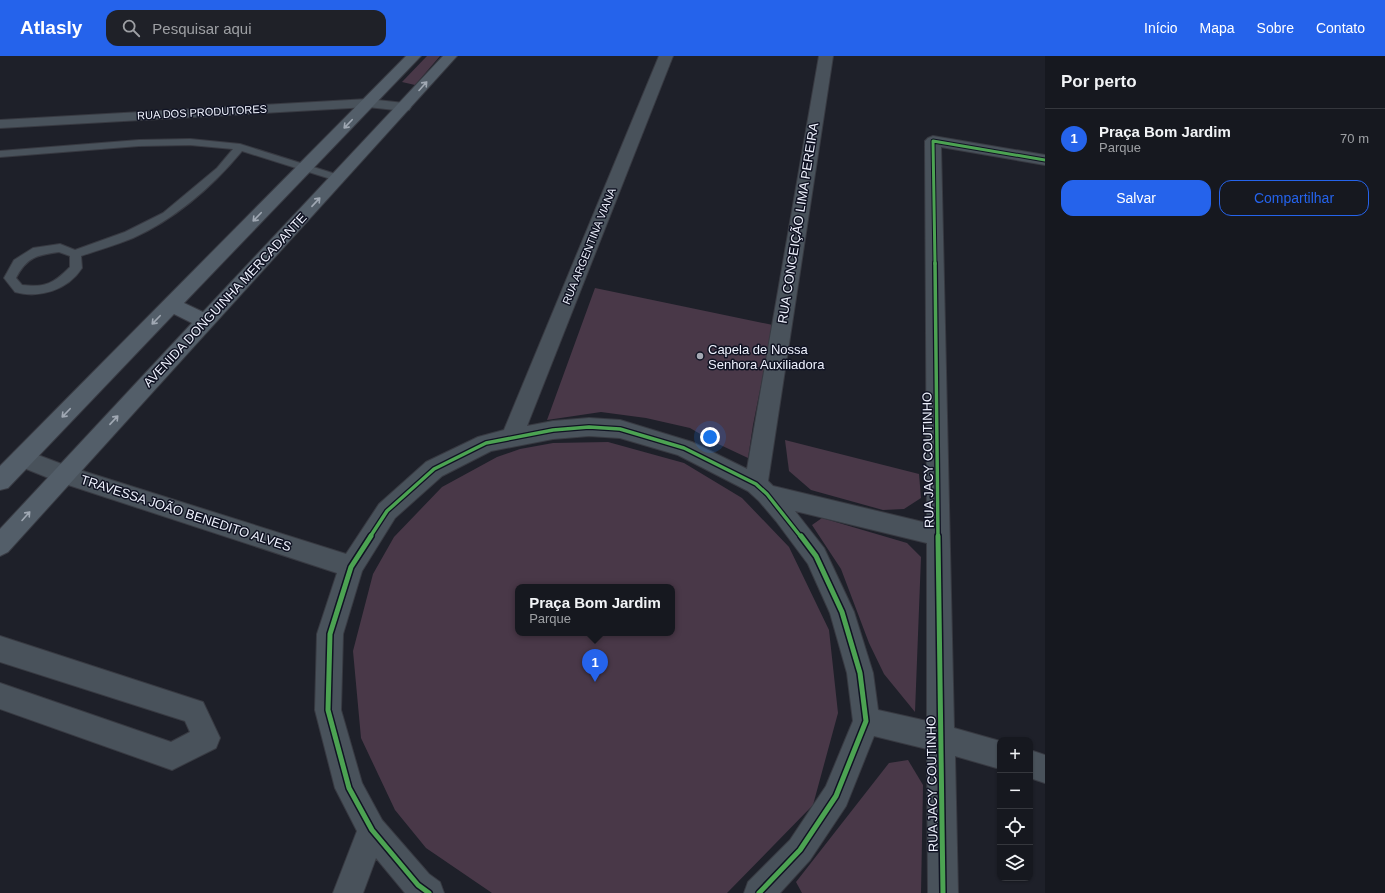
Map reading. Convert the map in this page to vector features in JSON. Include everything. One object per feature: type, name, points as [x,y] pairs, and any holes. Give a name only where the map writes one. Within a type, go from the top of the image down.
[{"type":"main road","points":[[0,481],[414,56]]},
{"type":"main road","name":"AVENIDA DONGUINHA MERCADANTE","points":[[0,545],[450,56]]},
{"type":"main road","points":[[171,305],[206,320]]},
{"type":"street","name":"RUA ARGENTINA VIANA","points":[[512,436],[666,56]]},
{"type":"street","name":"RUA CONCEIÇÃO LIMA PEREIRA","points":[[762,489],[826,56]]},
{"type":"street","name":"RUA DOS PRODUTORES","points":[[0,124],[368,103],[404,107]]},
{"type":"street","name":"RUA JACY COUTINHO","points":[[943,893],[933,141],[1045,160]]},
{"type":"street","points":[[429,893],[418,885],[372,830],[349,788],[328,710],[330,634],[351,567],[387,511],[434,469],[486,444],[512,436],[589,427],[620,429],[684,448],[762,489],[939,536]]},
{"type":"street","name":"TRAVESSA JOÃO BENEDITO ALVES","points":[[22,458],[64,474],[351,567]]},
{"type":"street","points":[[759,893],[800,850],[836,796],[866,721],[860,673],[842,612],[816,556],[762,489]]},
{"type":"street","points":[[0,648],[194,711],[206,738],[172,756],[0,696]]},
{"type":"street","points":[[866,721],[941,738],[997,755]]},
{"type":"street","points":[[1033,765],[1045,769]]},
{"type":"street","points":[[348,893],[372,830]]},
{"type":"lane","points":[[0,154],[139,143],[190,142],[240,147],[338,178]]},
{"type":"lane","points":[[75,254],[76,268],[62,282],[45,289],[39,291],[18,289],[10,278],[18,263],[37,251],[60,248],[75,254],[129,235],[166,215],[222,170],[240,147]]},
{"type":"shaded area","points":[[427,56],[440,56],[415,85],[402,82]]},
{"type":"shaded area","points":[[595,288],[773,325],[748,458],[714,442],[690,428],[646,418],[601,412],[547,420]]},
{"type":"shaded area","points":[[785,440],[919,474],[921,498],[904,509],[883,510],[811,490],[789,471]]},
{"type":"shaded area","points":[[608,442],[684,463],[742,498],[789,547],[829,630],[838,713],[813,805],[727,893],[492,893],[426,848],[395,810],[361,738],[353,651],[373,574],[394,537],[442,487],[497,457],[520,449],[553,443]]},
{"type":"shaded area","points":[[822,518],[907,543],[921,557],[915,712],[884,674],[869,643],[841,569],[812,525]]},
{"type":"shaded area","points":[[908,760],[923,785],[921,893],[802,893],[796,882],[889,763]]},
{"type":"cycle path","points":[[943,893],[933,141],[1045,160]]},
{"type":"cycle path","points":[[429,893],[418,885],[372,830],[349,788],[328,710],[330,634],[351,567],[387,511],[434,469],[486,443],[553,430],[589,427],[620,429],[684,448],[756,484],[767,494],[784,514],[816,556],[842,612],[860,673],[866,721],[836,796],[800,850],[759,893]]},
{"type":"place","name":"Capela de Nossa Senhora Auxiliadora","points":[[700,356]]},
{"type":"place","name":"Praça Bom Jardim","points":[[595,682]]}]
